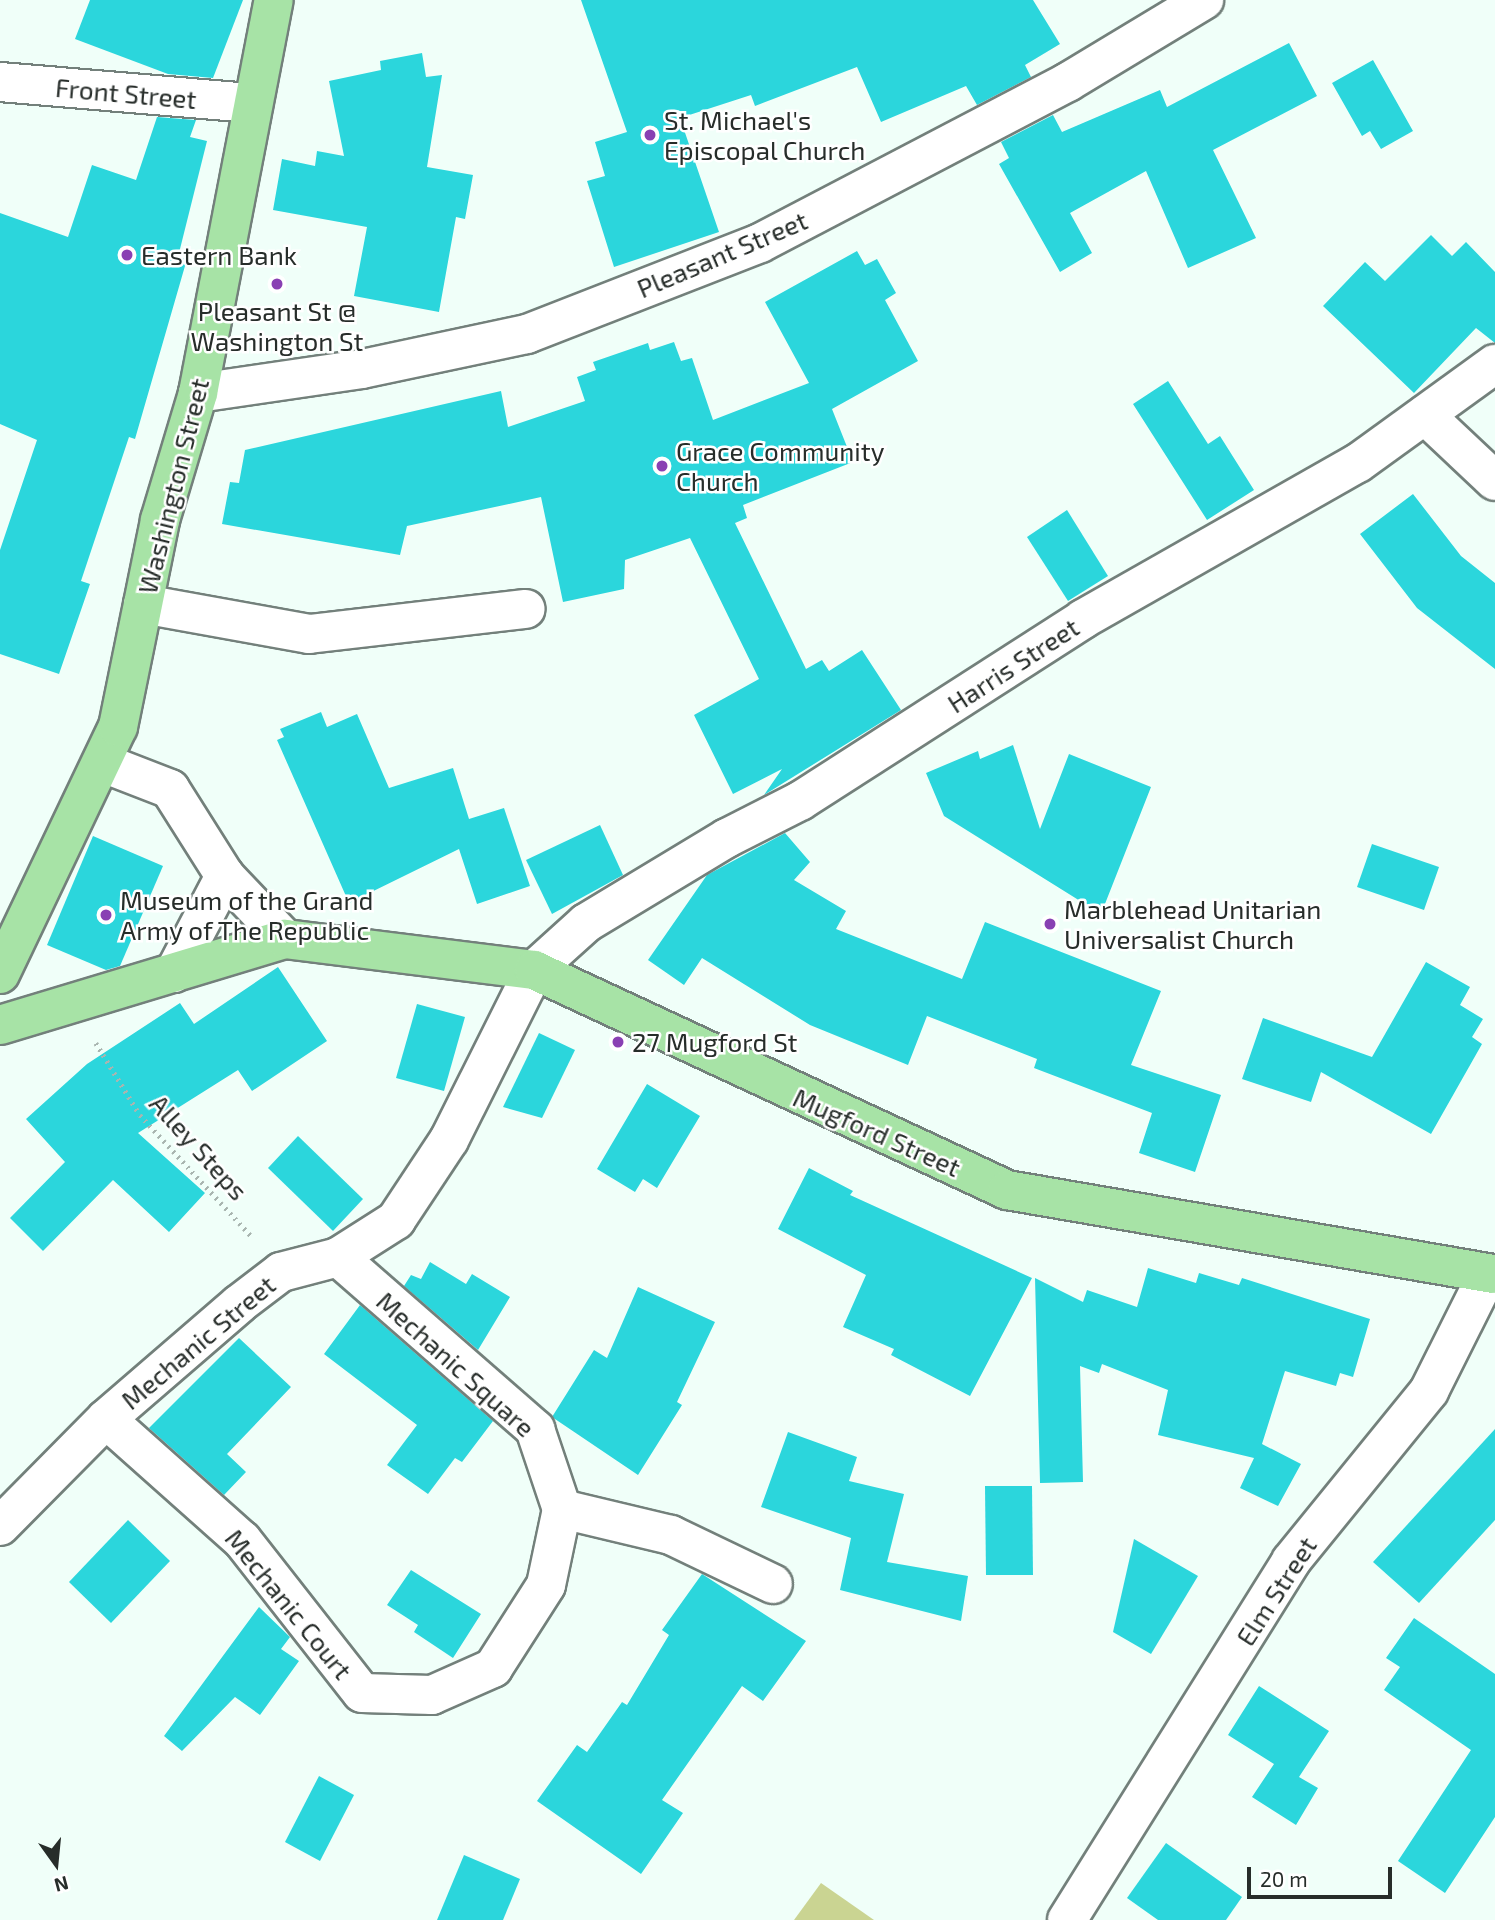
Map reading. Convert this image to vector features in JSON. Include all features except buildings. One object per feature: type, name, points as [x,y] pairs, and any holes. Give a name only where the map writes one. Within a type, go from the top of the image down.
[{"type":"main road","name":"Washington Street","points":[[0,974],[118,727],[160,520],[198,393],[252,103],[277,1]]},
{"type":"main road","name":"Mugford Street","points":[[285,939],[534,970],[1007,1189],[1491,1274]]},
{"type":"main road","points":[[0,1025],[77,1004],[285,939]]},
{"type":"street","name":"Pleasant Street","points":[[198,393],[362,369],[527,334],[760,243],[1068,82],[1203,0]]},
{"type":"street","name":"Front Street","points":[[0,82],[252,103]]},
{"type":"street","name":"Harris Street","points":[[534,970],[586,923],[727,838],[800,802],[1083,620],[1358,463],[1495,364]]},
{"type":"street","points":[[1424,415],[1495,481]]},
{"type":"street","points":[[142,604],[309,634],[526,609]]},
{"type":"street","points":[[103,763],[170,789],[225,876],[285,939]]},
{"type":"street","points":[[174,973],[225,876]]},
{"type":"street","name":"Mechanic Street","points":[[0,1526],[106,1419],[281,1272],[338,1257],[396,1220],[449,1140],[534,970]]},
{"type":"street","name":"Mechanic Square","points":[[338,1257],[535,1429],[562,1509]]},
{"type":"street","name":"Elm Street","points":[[1067,1920],[1291,1561],[1429,1391],[1491,1274]]},
{"type":"street","name":"Mechanic Court","points":[[106,1419],[242,1540],[362,1693],[432,1695],[493,1668],[546,1585],[562,1509]]},
{"type":"street","points":[[562,1509],[671,1535],[774,1584]]},
{"type":"path","name":"Alley Steps","points":[[77,1004],[140,1115],[228,1206],[281,1272]]},
{"type":"green space","points":[[821,1883],[874,1920],[794,1920]]},
{"type":"place","name":"St. Michael's Episcopal Church","points":[[650,135]]},
{"type":"place","name":"Eastern Bank","points":[[127,255]]},
{"type":"place","name":"Pleasant St @ Washington St","points":[[277,284]]},
{"type":"place","name":"Grace Community Church","points":[[662,466]]},
{"type":"place","name":"Museum of the Grand Army of The Republic","points":[[106,915]]},
{"type":"place","name":"Marblehead Unitarian Universalist Church","points":[[1050,924]]},
{"type":"place","name":"27 Mugford St","points":[[618,1042]]}]
